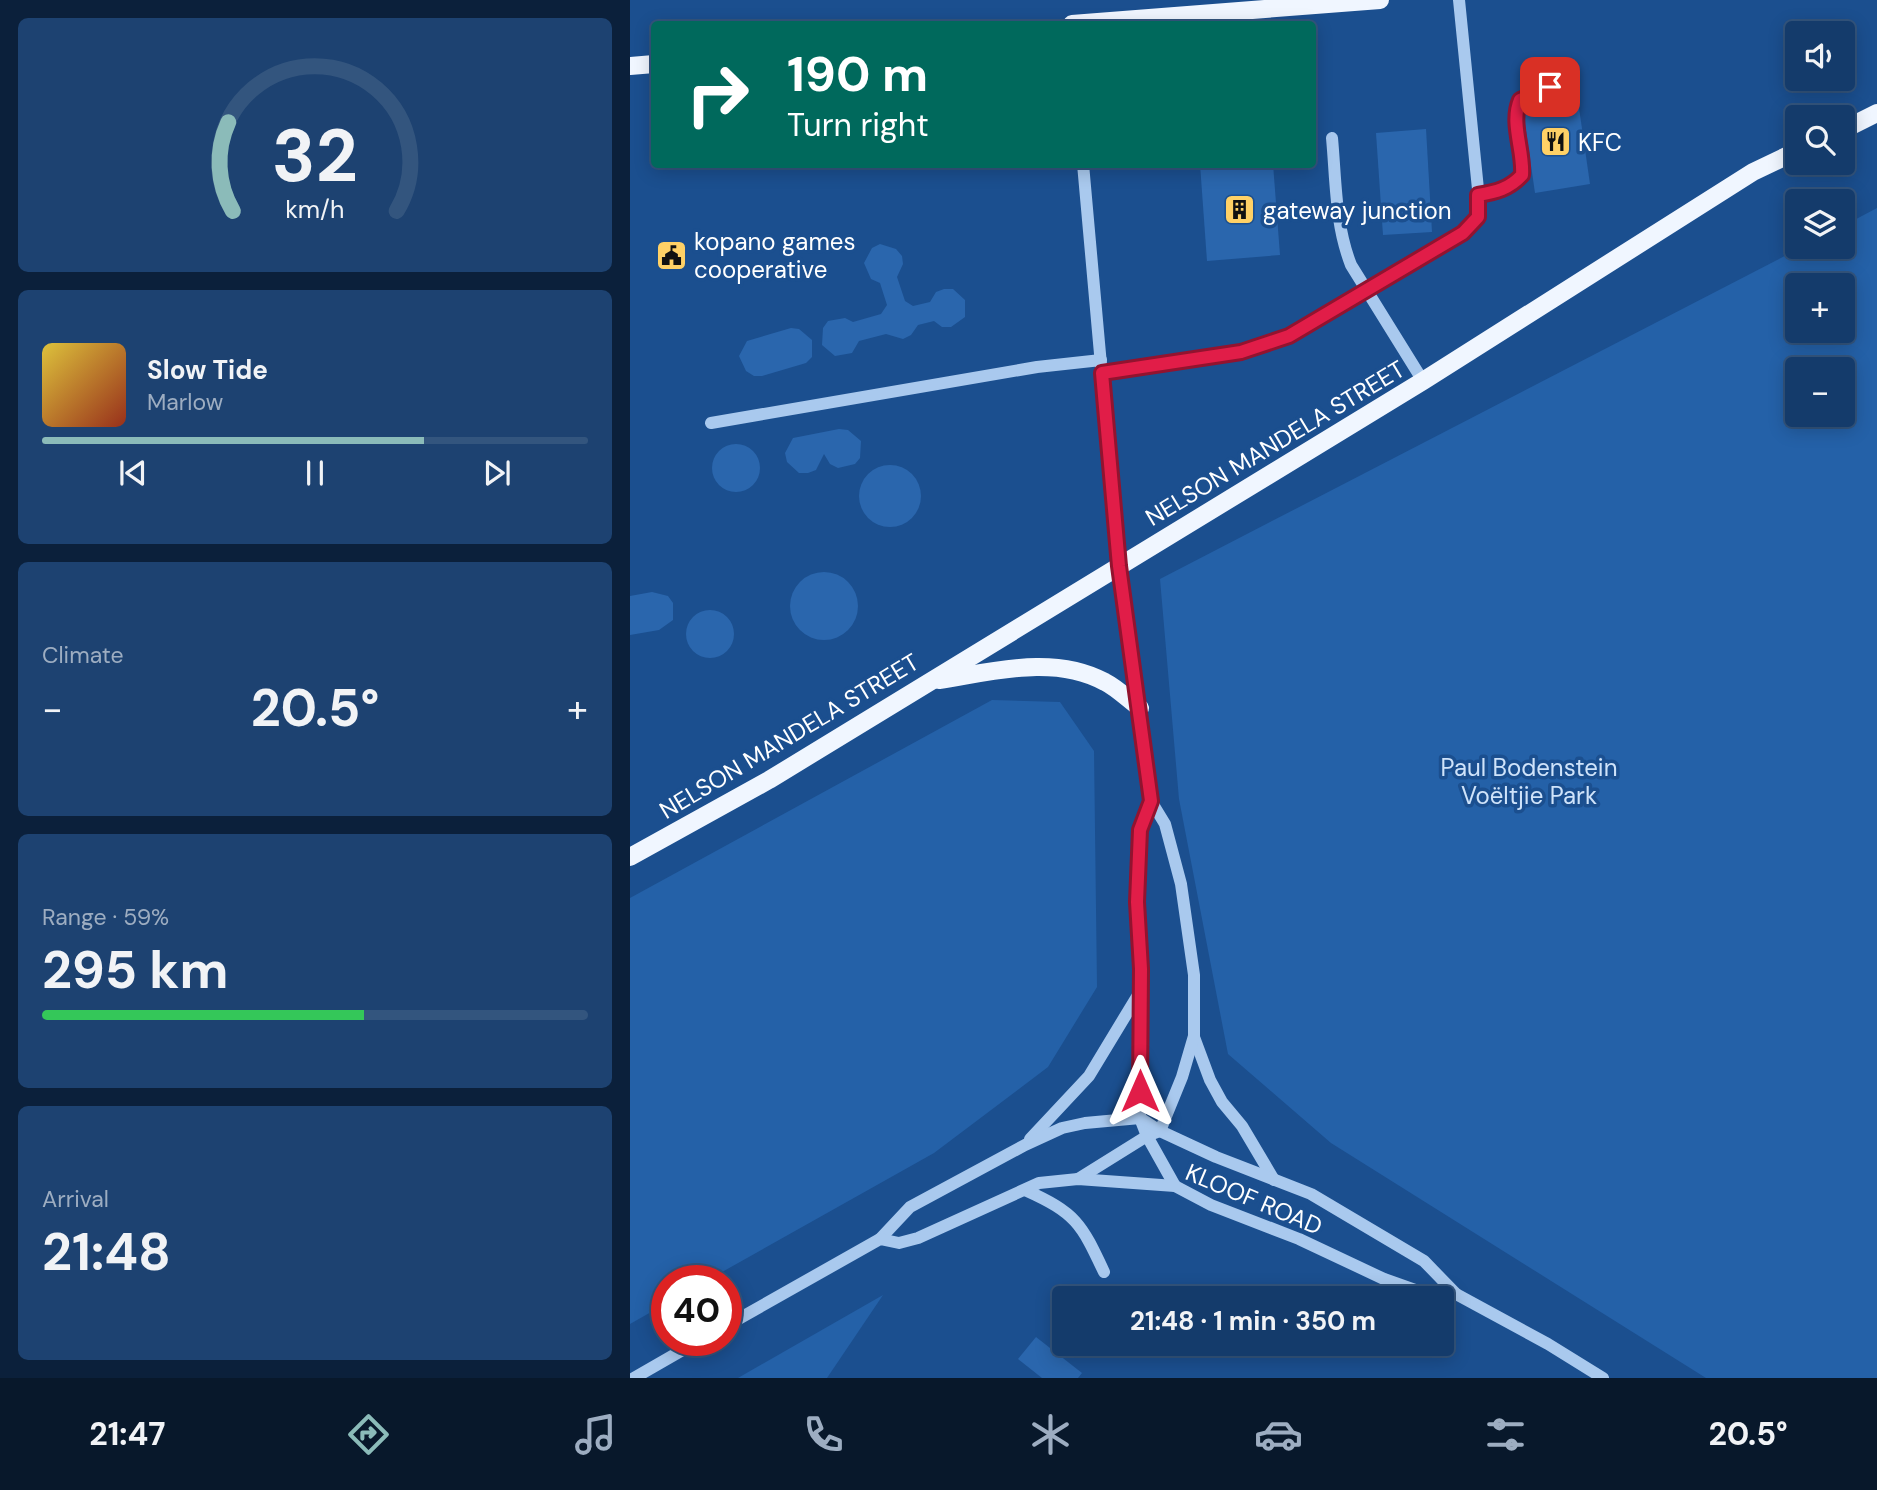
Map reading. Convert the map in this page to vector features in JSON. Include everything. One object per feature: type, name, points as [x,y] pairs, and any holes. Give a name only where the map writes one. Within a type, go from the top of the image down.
[{"type":"main road","points":[[1110,21],[1380,0]]},
{"type":"main road","points":[[630,66],[651,64]]},
{"type":"main road","points":[[1855,124],[1877,113]]},
{"type":"main road","name":"NELSON MANDELA STREET","points":[[630,858],[769,780],[1423,381],[1753,172],[1785,157]]},
{"type":"main road","points":[[929,682],[1037,666],[1074,670],[1105,682],[1140,708]]},
{"type":"street","points":[[710,423],[1037,367],[1101,367],[1262,347],[1289,336],[1463,233],[1478,217],[1459,0]]},
{"type":"street","points":[[1478,195],[1513,185],[1522,175],[1523,162],[1516,110],[1520,100],[1550,87]]},
{"type":"street","points":[[1332,138],[1339,229],[1352,265],[1423,381]]},
{"type":"street","points":[[1078,1179],[1160,1130],[1182,1077],[1194,1036],[1194,975],[1181,884],[1166,824],[1151,801],[1119,566],[1083,168]]},
{"type":"street","points":[[1151,801],[1140,830],[1137,902],[1140,1118],[1175,1186]]},
{"type":"street","points":[[1025,1145],[1089,1076],[1140,992]]},
{"type":"street","points":[[1194,1036],[1210,1080],[1222,1102],[1242,1126],[1274,1180]]},
{"type":"street","points":[[880,1239],[910,1207],[1025,1145],[1062,1128],[1140,1118],[1160,1130],[1311,1194],[1424,1261],[1456,1294]]},
{"type":"street","name":"KLOOF ROAD","points":[[742,1317],[880,1239],[900,1242],[918,1238],[1039,1183],[1078,1179],[1175,1186],[1211,1205],[1299,1239],[1384,1279],[1415,1290],[1456,1294],[1603,1378]]},
{"type":"street","points":[[1026,1189],[1055,1203],[1078,1221],[1104,1272]]},
{"type":"street","points":[[634,1378],[672,1356]]},
{"type":"green space","name":"Paul Bodenstein Voëltjie Park","points":[[1877,208],[1877,1378],[1706,1378],[1331,1143],[1228,1054],[1179,799],[1160,579],[1785,256],[1785,259],[1855,259],[1855,220]]},
{"type":"green space","points":[[992,700],[1060,702],[1094,751],[1097,987],[1048,1067],[934,1153],[734,1265],[651,1265],[651,1312],[630,1324],[630,898]]},
{"type":"green space","points":[[883,1295],[827,1378],[738,1378]]},
{"type":"building","points":[[1578,101],[1590,184],[1535,193],[1523,110]]},
{"type":"building","points":[[1426,129],[1432,232],[1383,235],[1376,133]]},
{"type":"building","name":"gateway junction","points":[[1200,168],[1273,168],[1280,255],[1207,261]]},
{"type":"building","points":[[880,244],[896,249],[902,256],[903,264],[897,277],[905,301],[913,306],[930,302],[936,292],[953,289],[965,300],[965,317],[951,327],[942,327],[934,321],[918,325],[911,335],[903,339],[886,334],[859,341],[852,353],[835,356],[822,345],[823,328],[828,321],[845,318],[853,322],[881,314],[887,305],[880,283],[871,279],[864,263],[872,248]]},
{"type":"building","points":[[791,328],[799,329],[812,340],[812,357],[806,363],[762,376],[754,376],[746,371],[739,356],[747,341]]},
{"type":"building","points":[[839,429],[848,430],[861,441],[860,458],[855,464],[838,468],[830,464],[824,454],[816,470],[799,473],[787,462],[785,453],[793,438]]},
{"type":"building","points":[[736,444],[753,451],[760,468],[753,485],[736,492],[719,485],[712,468],[719,451]]},
{"type":"building","points":[[890,465],[912,474],[921,496],[912,518],[890,527],[868,518],[859,496],[868,474]]},
{"type":"building","points":[[824,572],[837,575],[848,582],[855,593],[858,606],[855,619],[848,630],[837,637],[824,640],[811,637],[800,630],[793,619],[790,606],[793,593],[800,582],[811,575]]},
{"type":"building","points":[[652,592],[668,596],[673,603],[673,620],[659,630],[630,635],[630,596]]},
{"type":"building","points":[[710,610],[727,617],[734,634],[727,651],[710,658],[693,651],[686,634],[693,617]]},
{"type":"building","points":[[1036,1337],[1052,1350],[1052,1356],[1060,1356],[1082,1373],[1078,1378],[1042,1378],[1018,1359]]},
{"type":"place","name":"KFC","points":[[1555,142]]},
{"type":"place","name":"gateway junction","points":[[1240,210]]},
{"type":"place","name":"kopano games cooperative","points":[[671,255]]},
{"type":"route","points":[[1140,1091],[1141,969],[1137,902],[1140,830],[1151,801],[1119,566],[1102,373],[1262,347],[1289,336],[1463,233],[1478,217],[1478,195],[1513,185],[1522,175],[1523,162],[1516,110],[1520,100],[1550,87]]}]
